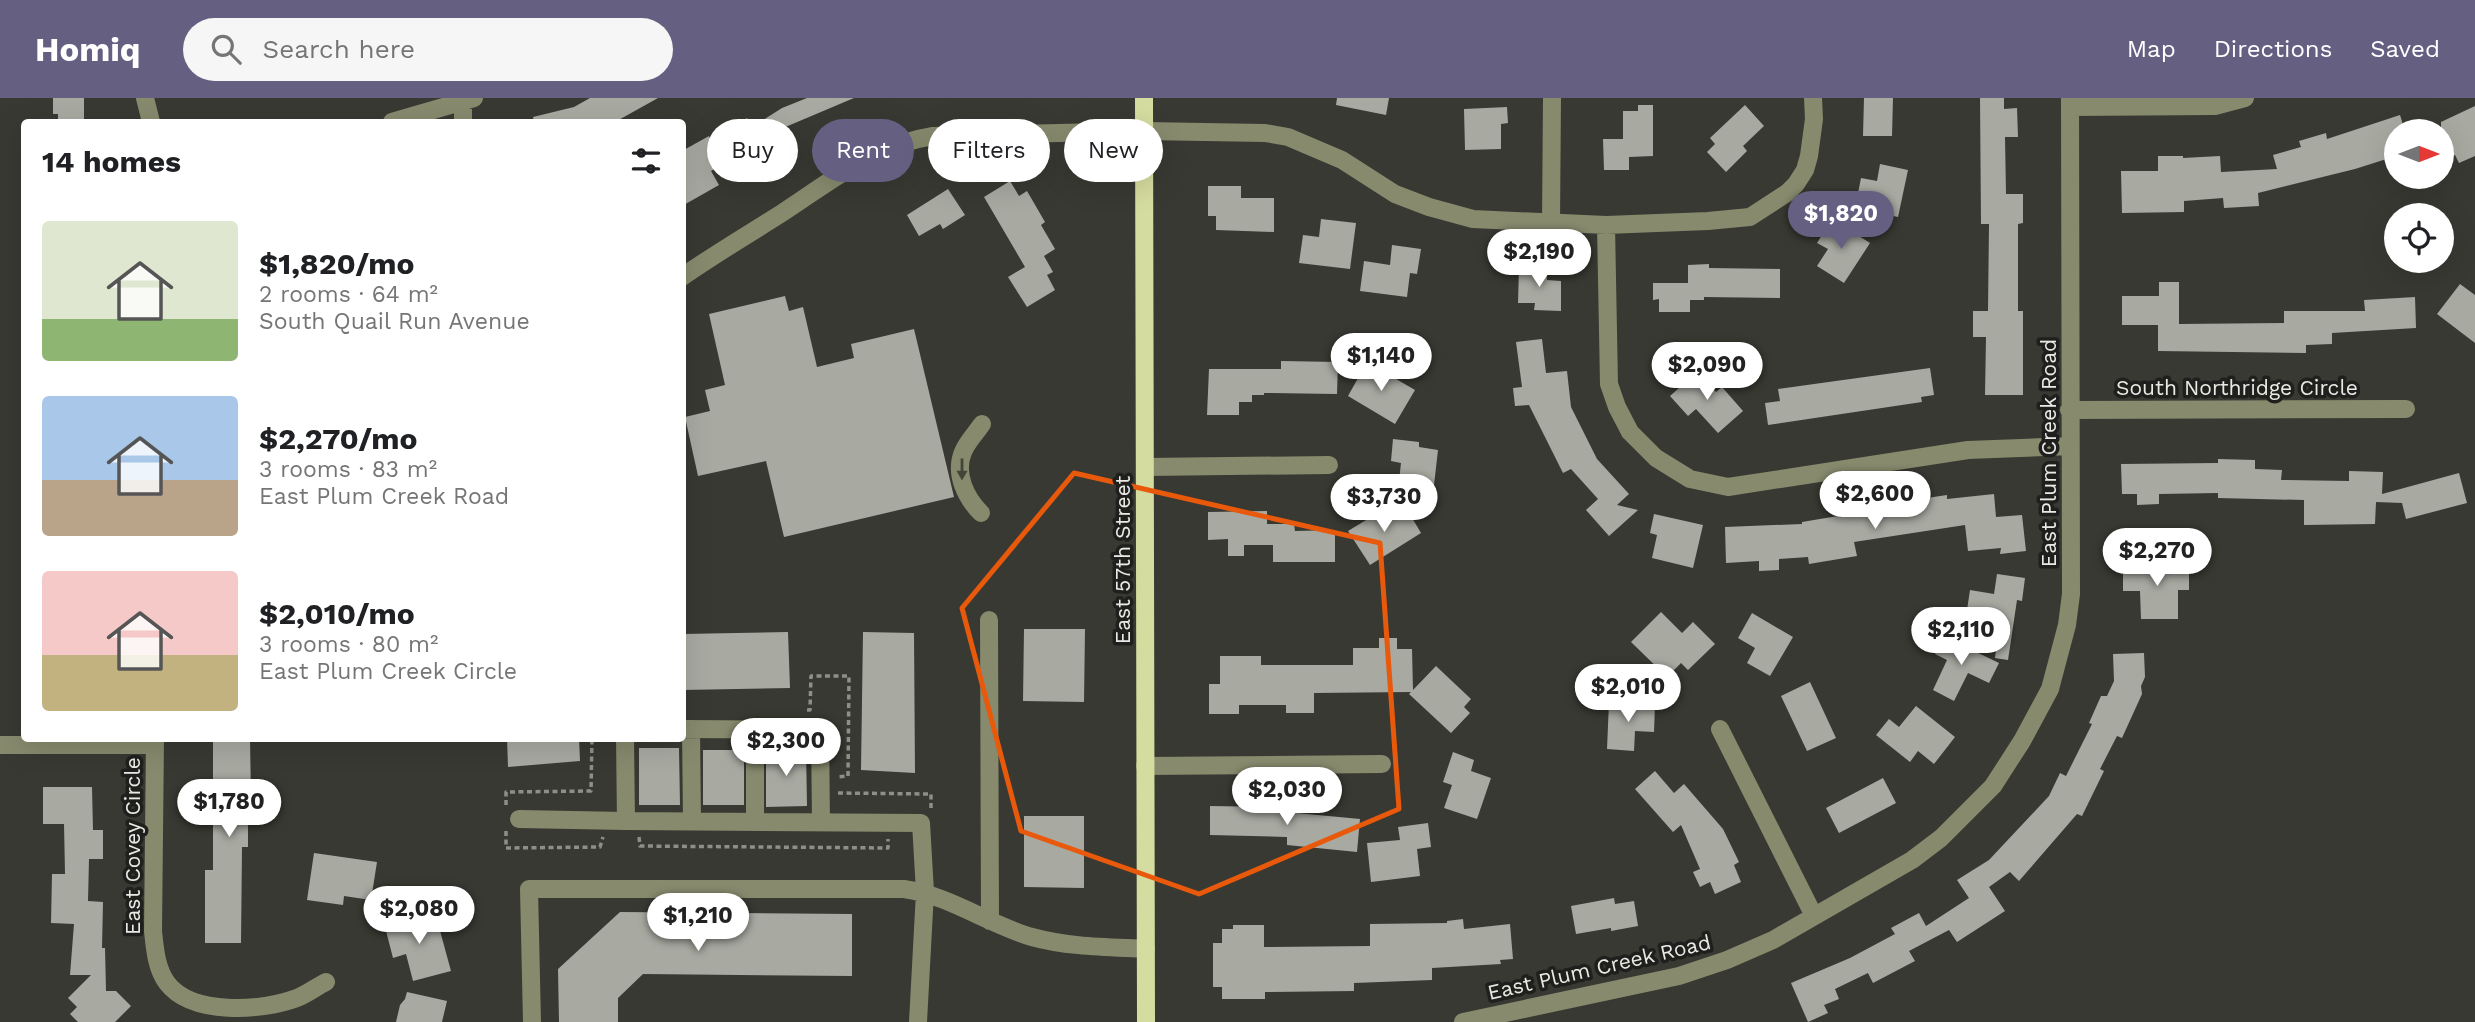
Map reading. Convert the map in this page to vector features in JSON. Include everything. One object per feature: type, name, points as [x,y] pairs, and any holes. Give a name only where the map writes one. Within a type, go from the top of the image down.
[{"type":"main road","name":"East 57th Street","points":[[1144,98],[1144,119]]},
{"type":"main road","name":"East 57th Street","points":[[1144,182],[1146,1022]]},
{"type":"street","points":[[145,98],[150,119]]},
{"type":"street","points":[[1551,222],[1552,98]]},
{"type":"street","points":[[1163,131],[1265,133],[1288,137],[1342,160],[1395,194],[1473,219],[1606,225],[1729,219],[1750,217],[1766,207],[1787,193],[1805,170],[1810,156],[1813,98]]},
{"type":"street","points":[[2070,103],[2215,106],[2245,98]]},
{"type":"street","points":[[402,119],[469,100]]},
{"type":"street","points":[[464,119],[469,100]]},
{"type":"street","name":"East Plum Creek Road","points":[[1463,1022],[1531,1014],[1679,976],[1727,960],[1773,940],[1912,860],[1941,838],[1993,786],[2050,689],[2067,625],[2072,569],[2069,446],[2070,103]]},
{"type":"street","points":[[686,274],[848,168],[883,149],[911,139],[933,136],[1064,133]]},
{"type":"street","points":[[1606,225],[1609,384],[1630,432],[1656,458],[1690,479],[1728,486],[1968,450],[2069,446]]},
{"type":"street","name":"South Northridge Circle","points":[[2069,410],[2406,409]]},
{"type":"street","points":[[981,513],[967,499],[961,476],[962,453],[982,424]]},
{"type":"street","points":[[1145,467],[1329,465]]},
{"type":"street","points":[[989,620],[990,921]]},
{"type":"street","points":[[692,821],[687,729],[755,729],[820,730],[821,822]]},
{"type":"street","points":[[755,729],[755,822]]},
{"type":"street","points":[[1720,729],[1814,916]]},
{"type":"street","points":[[0,744],[155,742]]},
{"type":"street","name":"East Covey Circle","points":[[155,742],[153,931],[155,954],[167,983],[189,1000],[201,1004],[245,1007],[272,1005],[297,998],[326,982]]},
{"type":"street","points":[[625,742],[626,821]]},
{"type":"street","points":[[1145,766],[1382,765]]},
{"type":"street","points":[[519,819],[921,822],[925,892],[918,1022]]},
{"type":"street","points":[[533,1022],[529,889],[904,889],[925,892],[1031,937],[1065,943],[1146,949]]},
{"type":"path","points":[[797,710],[810,710],[811,676]]},
{"type":"highlighted area","points":[[1074,473],[1380,543],[1399,809],[1199,894],[1021,831],[962,608]]},
{"type":"building","points":[[53,98],[84,98],[84,119],[58,119],[58,114],[53,114]]},
{"type":"building","points":[[590,98],[658,98],[620,119],[533,119],[574,107]]},
{"type":"building","points":[[807,98],[854,98],[798,122],[798,119],[765,119],[782,108]]},
{"type":"building","points":[[1337,98],[1389,98],[1386,115],[1336,105]]},
{"type":"building","points":[[1864,98],[1893,98],[1892,136],[1863,136]]},
{"type":"building","points":[[1980,98],[2004,98],[2004,109],[2017,108],[2018,137],[2005,137],[2006,194],[2023,194],[2023,223],[2018,224],[2018,311],[2023,311],[2023,395],[1985,395],[1986,337],[1973,337],[1973,311],[1988,311],[1989,224],[1981,224]]},
{"type":"building","points":[[1638,105],[1653,105],[1653,156],[1629,157],[1629,170],[1604,170],[1603,139],[1623,139],[1623,111],[1638,111]]},
{"type":"building","points":[[1745,105],[1764,126],[1743,146],[1747,151],[1726,172],[1707,152],[1715,144],[1710,138]]},
{"type":"building","points":[[2475,106],[2475,156],[2459,163],[2454,156],[2454,119],[2447,119]]},
{"type":"building","points":[[1507,107],[1508,123],[1501,124],[1501,149],[1465,150],[1464,109]]},
{"type":"building","points":[[2384,120],[2384,160],[2258,193],[2259,206],[2224,208],[2223,198],[2184,201],[2184,212],[2122,213],[2121,171],[2158,171],[2158,156],[2220,156],[2221,172],[2277,169],[2273,155],[2301,147],[2299,141],[2326,133],[2327,139]]},
{"type":"building","points":[[707,137],[707,182],[717,182],[719,185],[686,204],[686,149]]},
{"type":"building","points":[[1880,164],[1908,170],[1898,217],[1855,208],[1861,178],[1877,181]]},
{"type":"building","points":[[1011,182],[1019,196],[1027,191],[1045,222],[1041,225],[1055,249],[1044,256],[1053,272],[1047,275],[1055,290],[1027,307],[1008,277],[1025,267],[984,197]]},
{"type":"building","points":[[1208,186],[1241,186],[1241,198],[1274,198],[1274,232],[1216,230],[1216,216],[1208,216]]},
{"type":"building","points":[[948,189],[965,215],[943,229],[940,224],[919,236],[907,215]]},
{"type":"building","points":[[1321,219],[1356,223],[1350,269],[1299,263],[1303,235],[1319,237]]},
{"type":"building","points":[[1832,219],[1870,243],[1844,283],[1817,266],[1828,249],[1817,243]]},
{"type":"building","points":[[1392,245],[1421,249],[1417,274],[1410,273],[1407,297],[1360,291],[1364,261],[1390,265]]},
{"type":"building","points":[[1709,264],[1709,268],[1780,269],[1780,298],[1704,297],[1704,300],[1690,300],[1690,312],[1659,312],[1659,299],[1653,300],[1653,283],[1688,283],[1688,265]]},
{"type":"building","points":[[1519,267],[1547,268],[1547,280],[1561,281],[1561,311],[1534,310],[1535,303],[1518,303]]},
{"type":"building","points":[[2159,282],[2179,282],[2179,324],[2284,323],[2284,311],[2365,311],[2364,300],[2415,297],[2416,328],[2332,333],[2332,344],[2306,345],[2306,353],[2158,351],[2158,325],[2122,325],[2122,296],[2159,296]]},
{"type":"building","points":[[2460,284],[2475,295],[2475,343],[2437,314]]},
{"type":"building","points":[[785,296],[789,311],[803,307],[817,367],[854,358],[851,344],[914,329],[954,497],[784,537],[766,461],[698,476],[686,417],[710,411],[705,390],[725,385],[709,314]]},
{"type":"building","points":[[1542,339],[1546,373],[1567,371],[1571,407],[1597,459],[1629,494],[1617,505],[1638,510],[1609,536],[1586,510],[1598,499],[1571,469],[1563,473],[1529,405],[1515,406],[1513,388],[1522,387],[1516,342]]},
{"type":"building","points":[[1281,361],[1338,362],[1337,394],[1264,393],[1252,395],[1252,402],[1239,402],[1239,415],[1207,415],[1209,369],[1281,369]]},
{"type":"building","points":[[1367,362],[1415,390],[1395,424],[1348,396]]},
{"type":"building","points":[[1930,368],[1934,395],[1921,397],[1922,402],[1768,425],[1765,403],[1780,401],[1778,389]]},
{"type":"building","points":[[1698,371],[1716,392],[1722,387],[1743,411],[1718,433],[1696,409],[1688,416],[1670,396]]},
{"type":"building","points":[[1393,439],[1419,442],[1419,447],[1438,450],[1434,485],[1399,481],[1401,463],[1391,461]]},
{"type":"building","points":[[2218,459],[2255,460],[2255,469],[2282,470],[2281,480],[2349,481],[2349,471],[2383,472],[2382,494],[2459,473],[2467,503],[2406,519],[2402,503],[2376,502],[2375,524],[2304,525],[2304,500],[2218,498],[2218,493],[2159,494],[2159,504],[2137,505],[2137,494],[2122,494],[2121,464],[2218,463]]},
{"type":"building","points":[[1994,494],[1996,517],[2022,515],[2026,551],[2000,554],[2001,548],[1968,551],[1965,525],[1854,542],[1857,556],[1809,564],[1808,557],[1779,559],[1779,570],[1759,571],[1759,561],[1726,563],[1725,527],[1802,524],[1874,510],[1873,506],[1947,495],[1947,499]]},
{"type":"building","points":[[1405,506],[1421,533],[1370,565],[1348,531],[1376,514],[1380,521]]},
{"type":"building","points":[[1267,511],[1267,524],[1294,524],[1295,531],[1335,530],[1335,562],[1273,562],[1273,545],[1244,545],[1244,556],[1228,556],[1228,539],[1208,540],[1208,512]]},
{"type":"building","points":[[1654,514],[1703,525],[1693,568],[1652,558],[1657,535],[1650,533]]},
{"type":"building","points":[[2189,565],[2189,590],[2178,590],[2178,619],[2141,619],[2140,591],[2123,591],[2123,566]]},
{"type":"building","points":[[1997,574],[2025,578],[2022,601],[2017,600],[2008,660],[1995,658],[1999,626],[1979,623],[1981,612],[1967,610],[1970,590],[1994,594]]},
{"type":"building","points":[[1661,612],[1682,633],[1693,622],[1715,644],[1688,670],[1681,663],[1667,677],[1631,642]]},
{"type":"building","points":[[1752,613],[1793,637],[1770,676],[1747,663],[1755,648],[1738,638]]},
{"type":"building","points":[[1024,629],[1085,629],[1084,702],[1023,701]]},
{"type":"building","points":[[788,632],[790,688],[686,690],[686,634]]},
{"type":"building","points":[[863,632],[914,633],[915,773],[861,770]]},
{"type":"building","points":[[1943,636],[1999,663],[1989,683],[1968,673],[1954,701],[1933,690],[1947,660],[1935,654]]},
{"type":"building","points":[[1379,638],[1397,638],[1397,649],[1412,649],[1413,690],[1436,666],[1471,699],[1464,707],[1470,713],[1451,733],[1409,694],[1411,692],[1314,693],[1314,713],[1286,713],[1286,705],[1239,705],[1239,714],[1209,714],[1209,684],[1220,684],[1220,656],[1261,656],[1261,665],[1353,665],[1353,648],[1379,648]]},
{"type":"building","points":[[2144,653],[2145,677],[2141,686],[2142,694],[2122,738],[2117,736],[2100,769],[2104,771],[2082,816],[2077,814],[2019,881],[2010,872],[1989,887],[2005,911],[1957,942],[1949,930],[1909,951],[1915,961],[1873,983],[1868,973],[1835,989],[1839,999],[1824,1005],[1828,1013],[1808,1022],[1791,983],[1850,958],[1895,934],[1891,928],[1919,913],[1926,926],[1969,898],[1957,880],[1989,860],[2049,796],[2060,773],[2066,776],[2092,724],[2089,723],[2101,696],[2107,696],[2114,681],[2113,654]]},
{"type":"building","points":[[1810,682],[1836,738],[1807,751],[1781,696]]},
{"type":"building","points":[[1609,702],[1655,704],[1654,732],[1635,731],[1634,751],[1607,749]]},
{"type":"building","points":[[1916,706],[1955,737],[1934,764],[1918,751],[1910,762],[1876,735],[1889,719],[1899,727]]},
{"type":"building","points":[[213,742],[250,742],[251,801],[260,801],[260,822],[248,822],[248,847],[242,847],[241,943],[205,943],[205,870],[213,870]]},
{"type":"building","points":[[507,742],[579,742],[580,761],[508,767]]},
{"type":"building","points":[[639,748],[679,748],[680,805],[639,805]]},
{"type":"building","points":[[806,748],[807,806],[766,807],[766,749]]},
{"type":"building","points":[[703,750],[744,750],[744,805],[703,805]]},
{"type":"building","points":[[1453,752],[1474,760],[1471,771],[1491,778],[1477,819],[1444,808],[1452,785],[1443,782]]},
{"type":"building","points":[[1655,771],[1674,793],[1684,784],[1723,829],[1739,862],[1734,865],[1741,882],[1715,894],[1710,882],[1700,887],[1693,872],[1700,869],[1681,825],[1673,832],[1635,789]]},
{"type":"building","points":[[1883,778],[1896,803],[1839,833],[1826,808]]},
{"type":"building","points":[[43,787],[92,787],[93,830],[103,830],[103,859],[89,859],[88,901],[103,902],[102,948],[105,948],[106,991],[116,991],[131,1006],[115,1022],[78,1022],[70,1014],[77,1007],[68,998],[91,975],[70,975],[74,924],[51,923],[52,874],[65,874],[64,824],[43,824]]},
{"type":"building","points":[[1210,806],[1275,807],[1275,811],[1360,819],[1357,852],[1287,845],[1287,837],[1210,835]]},
{"type":"building","points":[[1024,816],[1084,816],[1084,888],[1024,887]]},
{"type":"building","points":[[1428,823],[1431,847],[1417,849],[1420,876],[1371,882],[1367,843],[1400,840],[1398,827]]},
{"type":"building","points":[[314,853],[377,862],[371,900],[344,896],[343,905],[307,900]]},
{"type":"building","points":[[1614,898],[1615,904],[1634,901],[1638,926],[1576,934],[1571,906]]},
{"type":"building","points":[[620,912],[852,914],[852,976],[643,974],[618,998],[618,1022],[559,1022],[558,969]]},
{"type":"building","points":[[413,915],[415,922],[436,916],[451,971],[413,981],[406,954],[393,958],[384,923]]},
{"type":"building","points":[[1463,919],[1464,929],[1510,924],[1513,959],[1500,960],[1501,964],[1432,968],[1432,980],[1354,983],[1354,991],[1265,992],[1265,999],[1222,999],[1222,987],[1213,987],[1213,943],[1222,943],[1222,929],[1233,929],[1233,925],[1264,925],[1264,947],[1370,946],[1370,924],[1447,923]]},
{"type":"building","points":[[407,992],[447,1001],[442,1022],[396,1022]]}]
